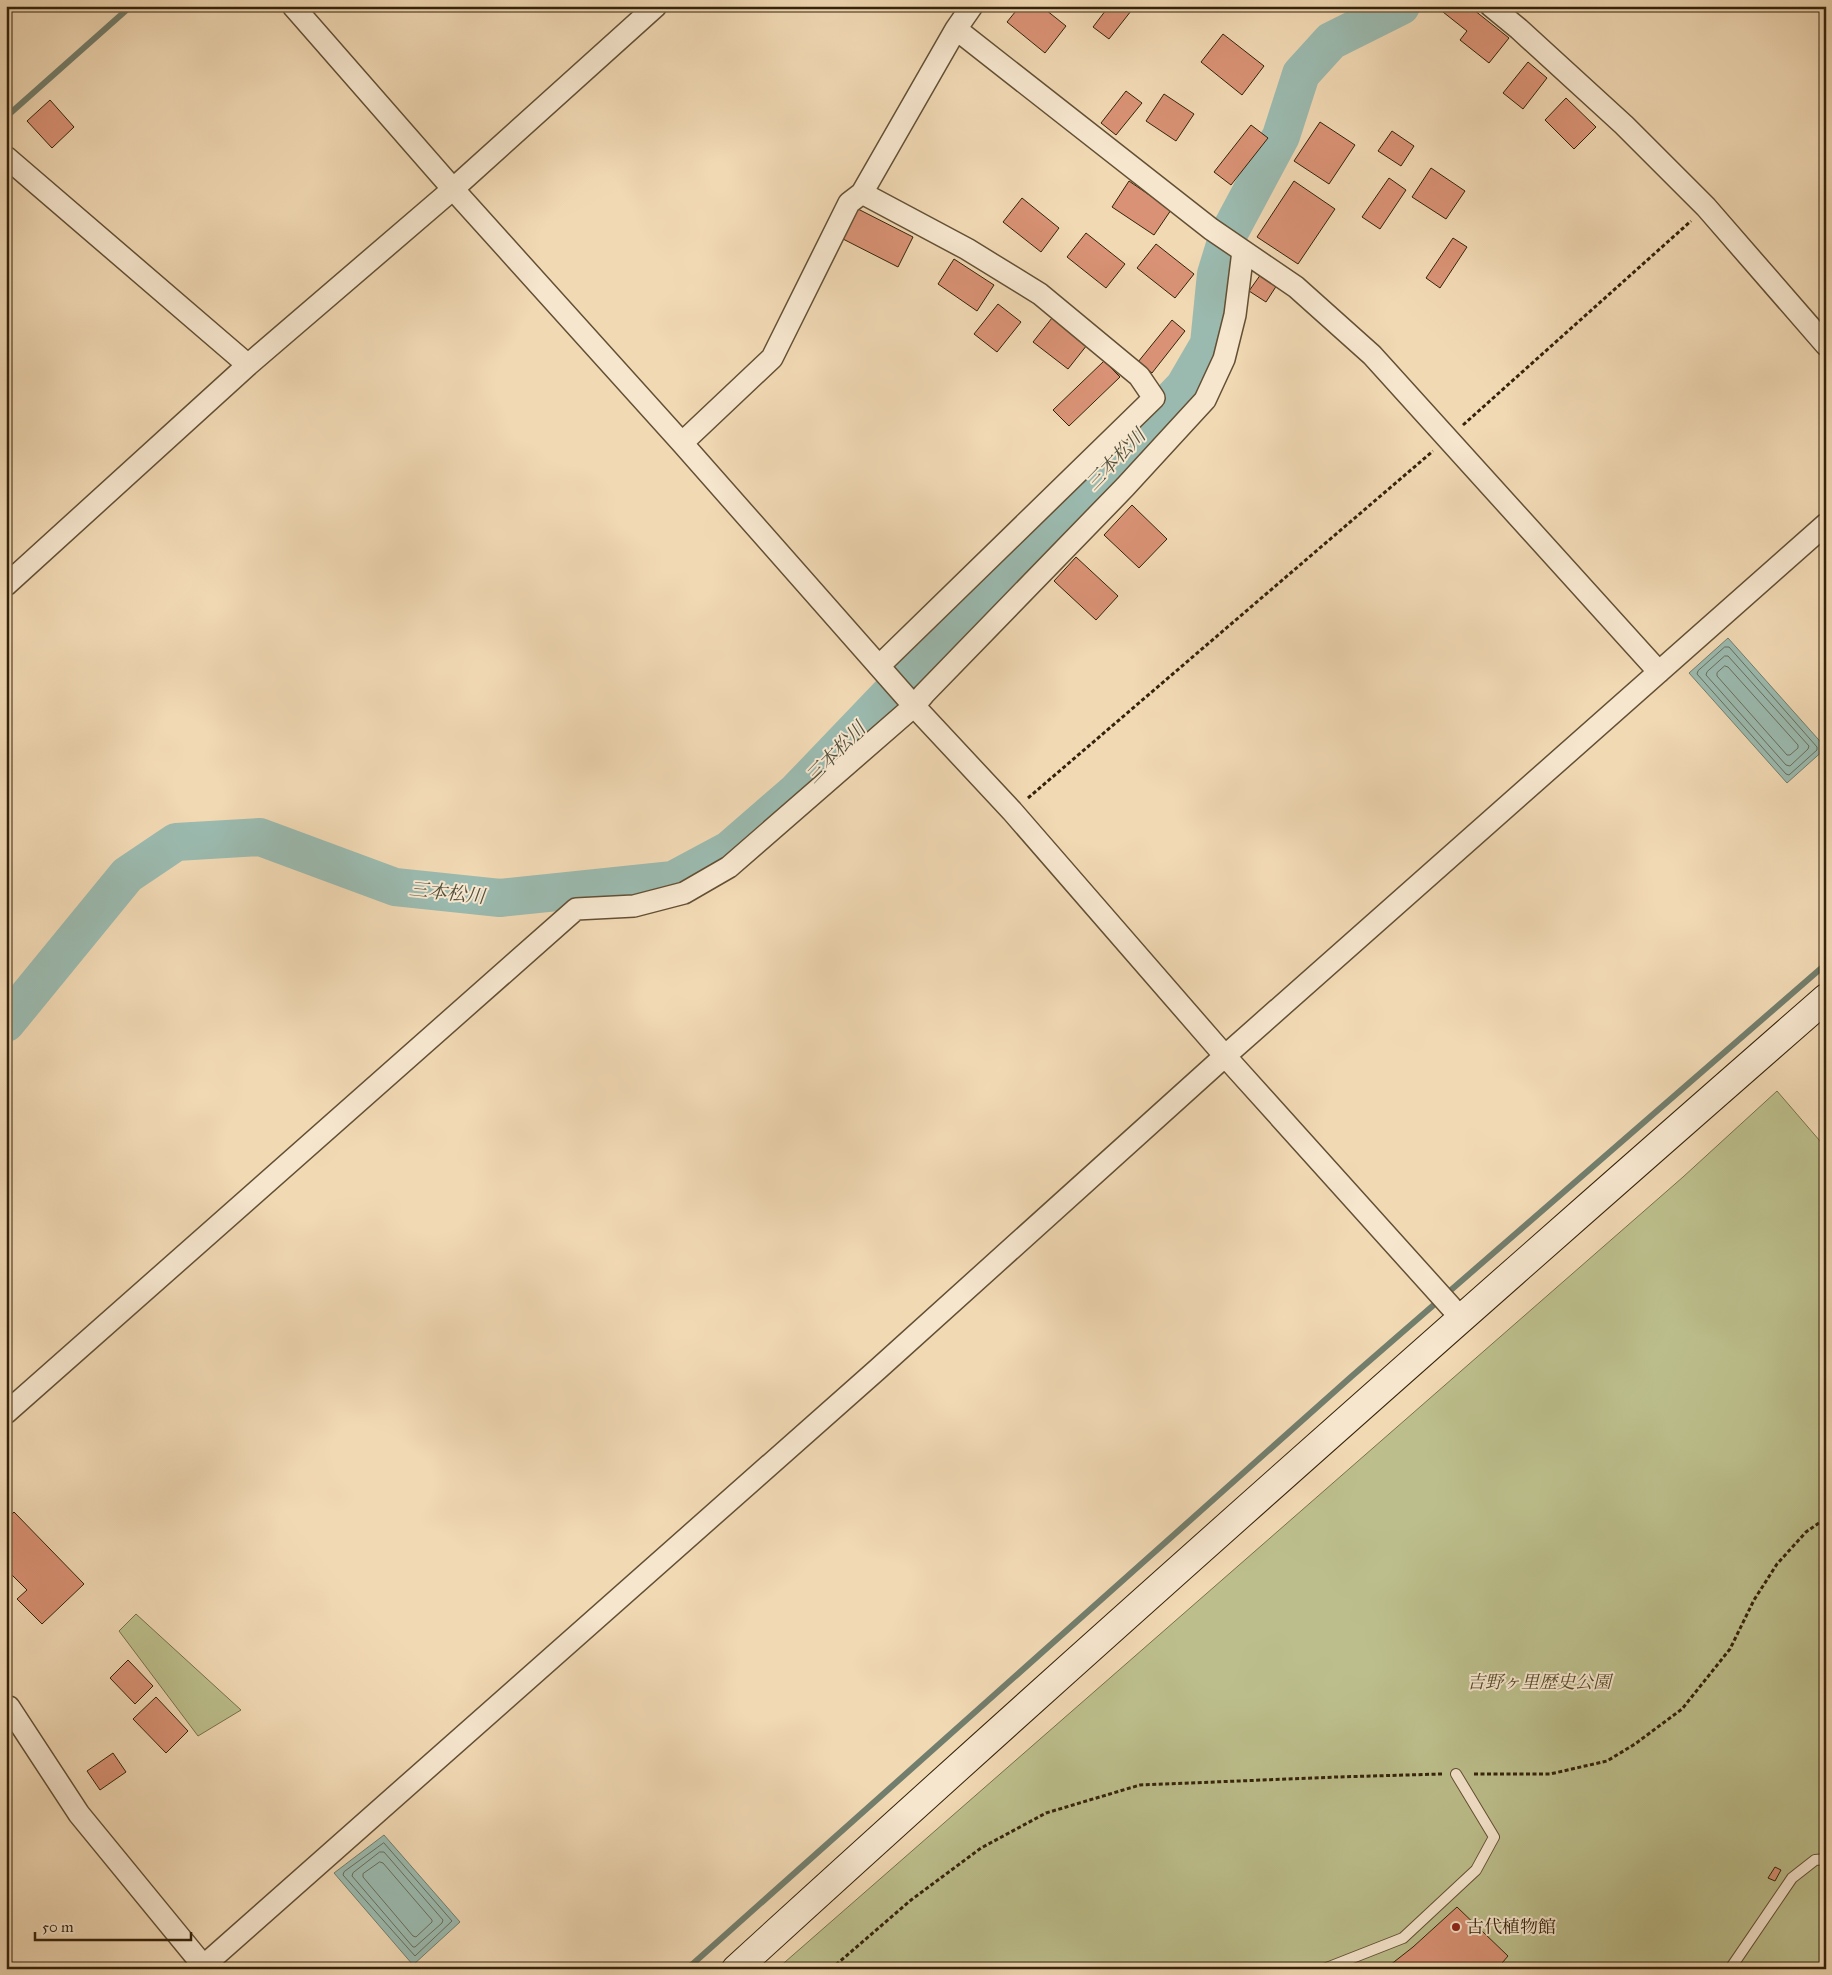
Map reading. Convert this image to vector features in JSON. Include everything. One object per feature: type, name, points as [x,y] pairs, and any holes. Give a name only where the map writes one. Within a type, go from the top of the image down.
[{"type":"street","points":[[293,6],[453,189],[682,443],[914,706],[1012,811],[1225,1056],[1461,1318]]},
{"type":"street","points":[[6,585],[248,365],[453,189],[656,6]]},
{"type":"street","points":[[682,443],[772,358],[849,203],[862,193],[956,29],[972,6]]},
{"type":"street","points":[[1491,6],[1519,29],[1624,125],[1706,207],[1826,345]]},
{"type":"street","points":[[956,29],[1211,229],[1296,287],[1372,355],[1659,672]]},
{"type":"street","points":[[6,157],[248,365]]},
{"type":"street","points":[[862,193],[967,249],[1040,294],[1139,376],[1154,398],[879,666]]},
{"type":"street","points":[[6,1412],[576,909],[634,906],[684,893],[729,867],[914,706],[930,687],[1125,488],[1205,400],[1224,359],[1235,315],[1243,251]]},
{"type":"street","points":[[7,1703],[79,1814],[203,1968],[878,1369],[1225,1056],[1826,524]]},
{"type":"street","points":[[736,1969],[1010,1719],[1461,1318],[1826,998]]},
{"type":"lane","points":[[1324,1969],[1403,1938],[1476,1870],[1494,1837],[1456,1774]]},
{"type":"lane","points":[[1730,1969],[1792,1878],[1815,1860],[1826,1859]]},
{"type":"path","points":[[1012,811],[1448,438],[1706,207]]},
{"type":"path","points":[[831,1969],[910,1900],[981,1848],[1046,1813],[1140,1785],[1337,1777],[1550,1774],[1607,1761],[1635,1744],[1682,1709],[1730,1649],[1754,1600],[1777,1564],[1806,1532],[1826,1518]]},
{"type":"green space","name":"吉野ヶ里歴史公園","points":[[1777,1091],[1826,1148],[1826,1969],[777,1969],[1683,1177]]},
{"type":"green space","points":[[136,1614],[241,1710],[198,1736],[119,1631]]},
{"type":"water","points":[[1728,638],[1826,748],[1787,783],[1689,673]]},
{"type":"water","points":[[384,1835],[460,1922],[413,1965],[334,1873]]},
{"type":"building","points":[[1020,6],[1041,6],[1066,26],[1045,53],[1007,22]]},
{"type":"building","points":[[1109,6],[1124,6],[1131,11],[1109,39],[1093,27]]},
{"type":"building","points":[[1448,6],[1469,6],[1509,38],[1489,63],[1460,40],[1467,31],[1443,12]]},
{"type":"building","points":[[1223,34],[1264,66],[1242,95],[1201,62]]},
{"type":"building","points":[[1528,62],[1547,78],[1523,109],[1503,93]]},
{"type":"building","points":[[1126,91],[1142,103],[1116,135],[1101,123]]},
{"type":"building","points":[[1164,94],[1194,114],[1176,141],[1146,121]]},
{"type":"building","points":[[1566,98],[1596,127],[1574,149],[1545,120]]},
{"type":"building","points":[[50,100],[74,127],[52,148],[27,121]]},
{"type":"building","points":[[1320,122],[1355,145],[1329,184],[1294,161]]},
{"type":"building","points":[[1251,125],[1268,138],[1231,185],[1214,172]]},
{"type":"building","points":[[1392,131],[1414,146],[1401,166],[1378,151]]},
{"type":"building","points":[[1431,168],[1465,191],[1446,219],[1412,197]]},
{"type":"building","points":[[1389,178],[1406,190],[1380,229],[1362,217]]},
{"type":"building","points":[[1129,181],[1171,210],[1154,235],[1112,207]]},
{"type":"building","points":[[1294,181],[1335,209],[1298,264],[1257,237]]},
{"type":"building","points":[[1022,198],[1059,228],[1041,252],[1003,222]]},
{"type":"building","points":[[858,209],[913,237],[898,267],[843,239]]},
{"type":"building","points":[[1086,233],[1125,264],[1106,288],[1067,257]]},
{"type":"building","points":[[1453,238],[1467,247],[1440,288],[1426,278]]},
{"type":"building","points":[[1156,244],[1194,274],[1175,298],[1137,268]]},
{"type":"building","points":[[954,259],[994,285],[977,311],[938,284]]},
{"type":"building","points":[[1261,274],[1277,285],[1266,302],[1249,291]]},
{"type":"building","points":[[998,304],[1021,322],[997,352],[974,334]]},
{"type":"building","points":[[1052,318],[1087,345],[1068,369],[1033,342]]},
{"type":"building","points":[[1172,320],[1185,331],[1152,373],[1138,362]]},
{"type":"building","points":[[1104,361],[1120,377],[1069,426],[1053,410]]},
{"type":"building","points":[[1132,505],[1167,539],[1139,568],[1104,535]]},
{"type":"building","points":[[1076,557],[1118,596],[1096,620],[1054,581]]},
{"type":"building","points":[[14,1512],[84,1584],[42,1624],[17,1599],[27,1590],[6,1569],[6,1520]]},
{"type":"building","points":[[128,1660],[153,1686],[135,1704],[110,1678]]},
{"type":"building","points":[[156,1697],[188,1731],[166,1753],[133,1719]]},
{"type":"building","points":[[113,1753],[126,1772],[100,1790],[87,1771]]},
{"type":"building","points":[[1775,1867],[1781,1870],[1775,1881],[1768,1878]]},
{"type":"building","name":"古代植物館","points":[[1457,1907],[1508,1956],[1497,1969],[1385,1969],[1413,1947]]},
{"type":"waterway","points":[[6,117],[131,6]]},
{"type":"waterway","name":"三本松川","points":[[6,1023],[127,875],[176,842],[260,837],[395,887],[500,898],[673,880],[729,850],[797,791],[1184,387],[1209,344],[1216,274],[1228,235],[1281,136],[1301,74],[1331,41],[1401,6]]},
{"type":"waterway","points":[[687,1969],[1352,1376],[1826,964]]},
{"type":"place","name":"古代植物館","points":[[1456,1927]]}]
